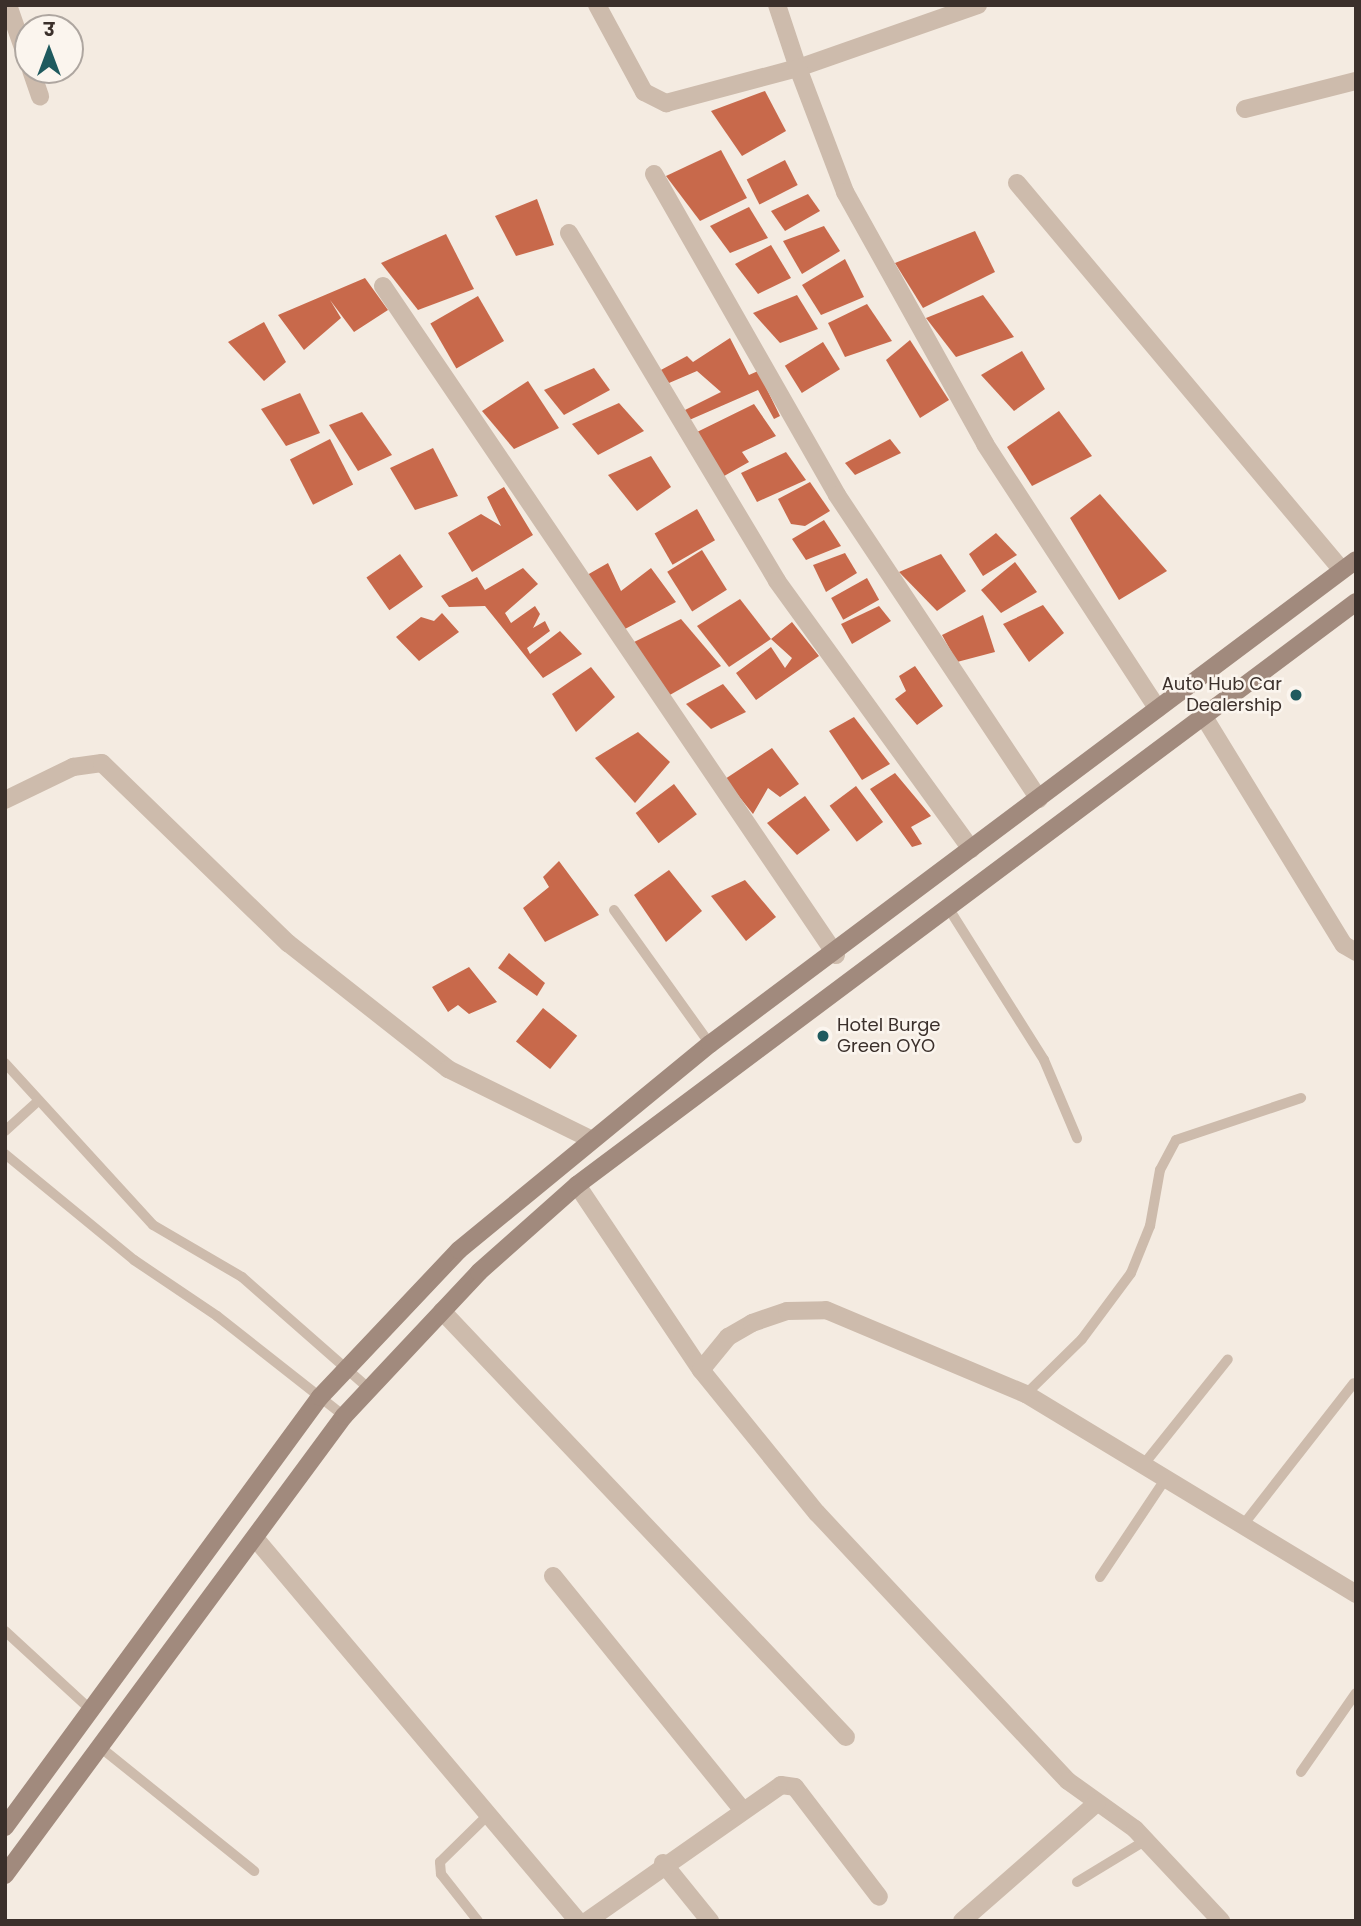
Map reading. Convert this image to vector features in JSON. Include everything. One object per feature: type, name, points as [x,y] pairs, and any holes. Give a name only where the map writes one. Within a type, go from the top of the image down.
[{"type":"street","points":[[8,5],[14,22]]},
{"type":"street","points":[[597,5],[644,92],[666,103],[798,68],[933,12],[978,5]]},
{"type":"street","points":[[777,5],[845,192],[972,420],[1157,709]]},
{"type":"street","points":[[1245,109],[1356,81]]},
{"type":"street","points":[[36,84],[40,96]]},
{"type":"street","points":[[654,174],[837,495],[1039,799]]},
{"type":"street","points":[[5,1827],[320,1397],[344,1368],[459,1250],[590,1139],[710,1044],[835,955],[1348,564],[1017,183]]},
{"type":"street","points":[[569,233],[777,581],[971,849]]},
{"type":"street","points":[[383,286],[835,955]]},
{"type":"street","points":[[5,1875],[344,1416],[368,1387],[442,1311],[578,1185],[949,909],[1201,712],[1356,602]]},
{"type":"street","points":[[1201,712],[1344,945],[1356,952]]},
{"type":"street","points":[[5,800],[73,767],[102,763],[288,943],[448,1069],[590,1139]]},
{"type":"street","points":[[578,1185],[701,1370],[817,1513],[1097,1803],[1146,1840],[1215,1919]]},
{"type":"street","points":[[701,1370],[728,1337],[752,1322],[787,1311],[826,1310],[1026,1394],[1356,1594]]},
{"type":"street","points":[[442,1311],[846,1737]]},
{"type":"street","points":[[256,1538],[578,1921]]},
{"type":"street","points":[[553,1576],[741,1809]]},
{"type":"street","points":[[587,1921],[663,1863],[781,1785],[794,1787],[879,1897]]},
{"type":"street","points":[[962,1921],[1097,1803]]},
{"type":"street","points":[[663,1863],[710,1921]]},
{"type":"lane","points":[[614,909],[710,1044]]},
{"type":"lane","points":[[949,909],[1044,1060],[1077,1138]]},
{"type":"lane","points":[[5,1063],[37,1102],[153,1225],[242,1277],[368,1387]]},
{"type":"lane","points":[[1026,1394],[1082,1339],[1131,1273],[1150,1226],[1160,1170],[1175,1140],[1301,1098]]},
{"type":"lane","points":[[7,1130],[26,1116],[37,1102]]},
{"type":"lane","points":[[5,1154],[134,1260],[344,1416]]},
{"type":"lane","points":[[1144,1464],[1228,1359]]},
{"type":"lane","points":[[1243,1525],[1354,1383]]},
{"type":"lane","points":[[1100,1577],[1166,1478]]},
{"type":"lane","points":[[5,1631],[92,1711]]},
{"type":"lane","points":[[1301,1772],[1356,1693]]},
{"type":"lane","points":[[100,1747],[254,1871]]},
{"type":"lane","points":[[478,1921],[441,1874],[440,1861],[488,1815]]},
{"type":"lane","points":[[1077,1882],[1146,1840]]},
{"type":"building","points":[[765,91],[786,131],[742,156],[711,111]]},
{"type":"building","points":[[721,150],[747,198],[700,221],[666,176]]},
{"type":"building","points":[[785,160],[798,185],[759,204],[747,180]]},
{"type":"building","points":[[808,194],[820,211],[785,231],[771,211]]},
{"type":"building","points":[[537,199],[554,245],[516,256],[495,216]]},
{"type":"building","points":[[749,207],[768,238],[730,253],[710,226]]},
{"type":"building","points":[[824,226],[840,251],[802,274],[783,241]]},
{"type":"building","points":[[975,231],[995,272],[923,308],[895,263]]},
{"type":"building","points":[[446,234],[474,289],[418,310],[381,263]]},
{"type":"building","points":[[771,245],[791,278],[758,294],[735,264]]},
{"type":"building","points":[[845,259],[864,297],[821,315],[802,285]]},
{"type":"building","points":[[365,278],[388,310],[354,332],[330,300],[341,318],[304,350],[278,315]]},
{"type":"building","points":[[797,295],[818,329],[780,343],[753,313]]},
{"type":"building","points":[[983,295],[1014,337],[956,357],[926,318]]},
{"type":"building","points":[[478,296],[504,341],[456,369],[430,324]]},
{"type":"building","points":[[867,304],[892,341],[845,357],[828,323]]},
{"type":"building","points":[[264,322],[286,362],[264,381],[228,342]]},
{"type":"building","points":[[730,338],[749,375],[758,371],[780,416],[774,419],[758,390],[687,421],[681,412],[721,392],[697,371],[669,383],[659,371],[687,356],[693,362]]},
{"type":"building","points":[[910,340],[949,400],[920,418],[886,360]]},
{"type":"building","points":[[823,342],[840,369],[802,393],[785,366]]},
{"type":"building","points":[[1022,351],[1045,389],[1014,411],[981,375]]},
{"type":"building","points":[[594,368],[610,390],[564,415],[544,390]]},
{"type":"building","points":[[528,381],[559,428],[514,449],[482,411]]},
{"type":"building","points":[[300,393],[320,433],[286,446],[261,409]]},
{"type":"building","points":[[619,403],[644,431],[598,455],[572,424]]},
{"type":"building","points":[[754,404],[776,436],[742,452],[749,462],[717,480],[697,432]]},
{"type":"building","points":[[1059,411],[1092,456],[1032,486],[1007,447]]},
{"type":"building","points":[[362,412],[392,455],[358,471],[329,425]]},
{"type":"building","points":[[330,439],[353,484],[313,505],[290,459]]},
{"type":"building","points":[[890,439],[901,453],[855,475],[845,463]]},
{"type":"building","points":[[433,448],[458,496],[415,510],[390,468]]},
{"type":"building","points":[[786,452],[806,480],[757,502],[741,473]]},
{"type":"building","points":[[651,456],[671,487],[637,511],[608,475]]},
{"type":"building","points":[[810,482],[830,511],[805,526],[791,524],[778,499]]},
{"type":"building","points":[[504,487],[533,535],[472,572],[448,533],[481,514],[501,526],[487,497]]},
{"type":"building","points":[[1100,494],[1167,571],[1119,600],[1070,518]]},
{"type":"building","points":[[697,509],[715,540],[673,565],[655,534]]},
{"type":"building","points":[[824,520],[841,546],[806,560],[792,539]]},
{"type":"building","points":[[996,533],[1017,555],[983,576],[969,554]]},
{"type":"building","points":[[702,550],[727,590],[692,612],[667,572]]},
{"type":"building","points":[[845,553],[857,573],[826,592],[813,565]]},
{"type":"building","points":[[400,554],[423,587],[389,610],[366,578]]},
{"type":"building","points":[[941,554],[966,591],[937,611],[899,572]]},
{"type":"building","points":[[1015,562],[1037,592],[1001,613],[981,590]]},
{"type":"building","points":[[608,563],[621,591],[651,568],[676,602],[625,629],[587,575]]},
{"type":"building","points":[[523,568],[538,584],[505,613],[511,623],[535,606],[540,614],[533,628],[545,621],[550,631],[527,648],[530,654],[560,631],[582,654],[543,678],[485,606],[449,607],[441,596],[477,577],[485,590]]},
{"type":"building","points":[[867,578],[879,600],[843,620],[831,598]]},
{"type":"building","points":[[740,599],[771,639],[729,667],[697,626]]},
{"type":"building","points":[[1043,605],[1064,633],[1029,662],[1003,624]]},
{"type":"building","points":[[879,606],[891,621],[852,644],[841,624]]},
{"type":"building","points":[[442,613],[459,632],[419,661],[396,637],[421,617],[434,621]]},
{"type":"building","points":[[983,615],[995,652],[957,662],[942,635]]},
{"type":"building","points":[[681,619],[721,666],[668,696],[632,643]]},
{"type":"building","points":[[792,622],[819,656],[756,700],[736,673],[771,647],[785,668],[792,658],[771,639]]},
{"type":"building","points":[[915,666],[943,706],[917,725],[895,699],[906,691],[899,676]]},
{"type":"building","points":[[591,667],[615,697],[576,732],[552,694]]},
{"type":"building","points":[[723,684],[746,712],[711,729],[686,704]]},
{"type":"building","points":[[854,717],[890,764],[862,780],[829,731]]},
{"type":"building","points":[[638,732],[670,762],[635,803],[595,758]]},
{"type":"building","points":[[772,748],[799,784],[780,797],[768,788],[753,814],[725,779]]},
{"type":"building","points":[[895,773],[931,816],[911,827],[922,844],[912,847],[870,789]]},
{"type":"building","points":[[674,784],[697,814],[659,843],[636,813]]},
{"type":"building","points":[[856,786],[883,822],[857,842],[830,806]]},
{"type":"building","points":[[805,796],[830,830],[797,855],[767,823]]},
{"type":"building","points":[[559,861],[599,915],[545,942],[523,908],[549,887],[543,877]]},
{"type":"building","points":[[669,870],[702,911],[666,942],[634,895]]},
{"type":"building","points":[[745,880],[776,917],[746,941],[711,896]]},
{"type":"building","points":[[509,953],[545,983],[537,996],[498,968]]},
{"type":"building","points":[[469,967],[497,1002],[469,1014],[458,1005],[448,1012],[432,987]]},
{"type":"building","points":[[543,1008],[577,1036],[550,1069],[516,1041]]},
{"type":"place","name":"Auto Hub Car Dealership","points":[[1296,695]]},
{"type":"place","name":"Hotel Burge Green OYO","points":[[823,1036]]}]
